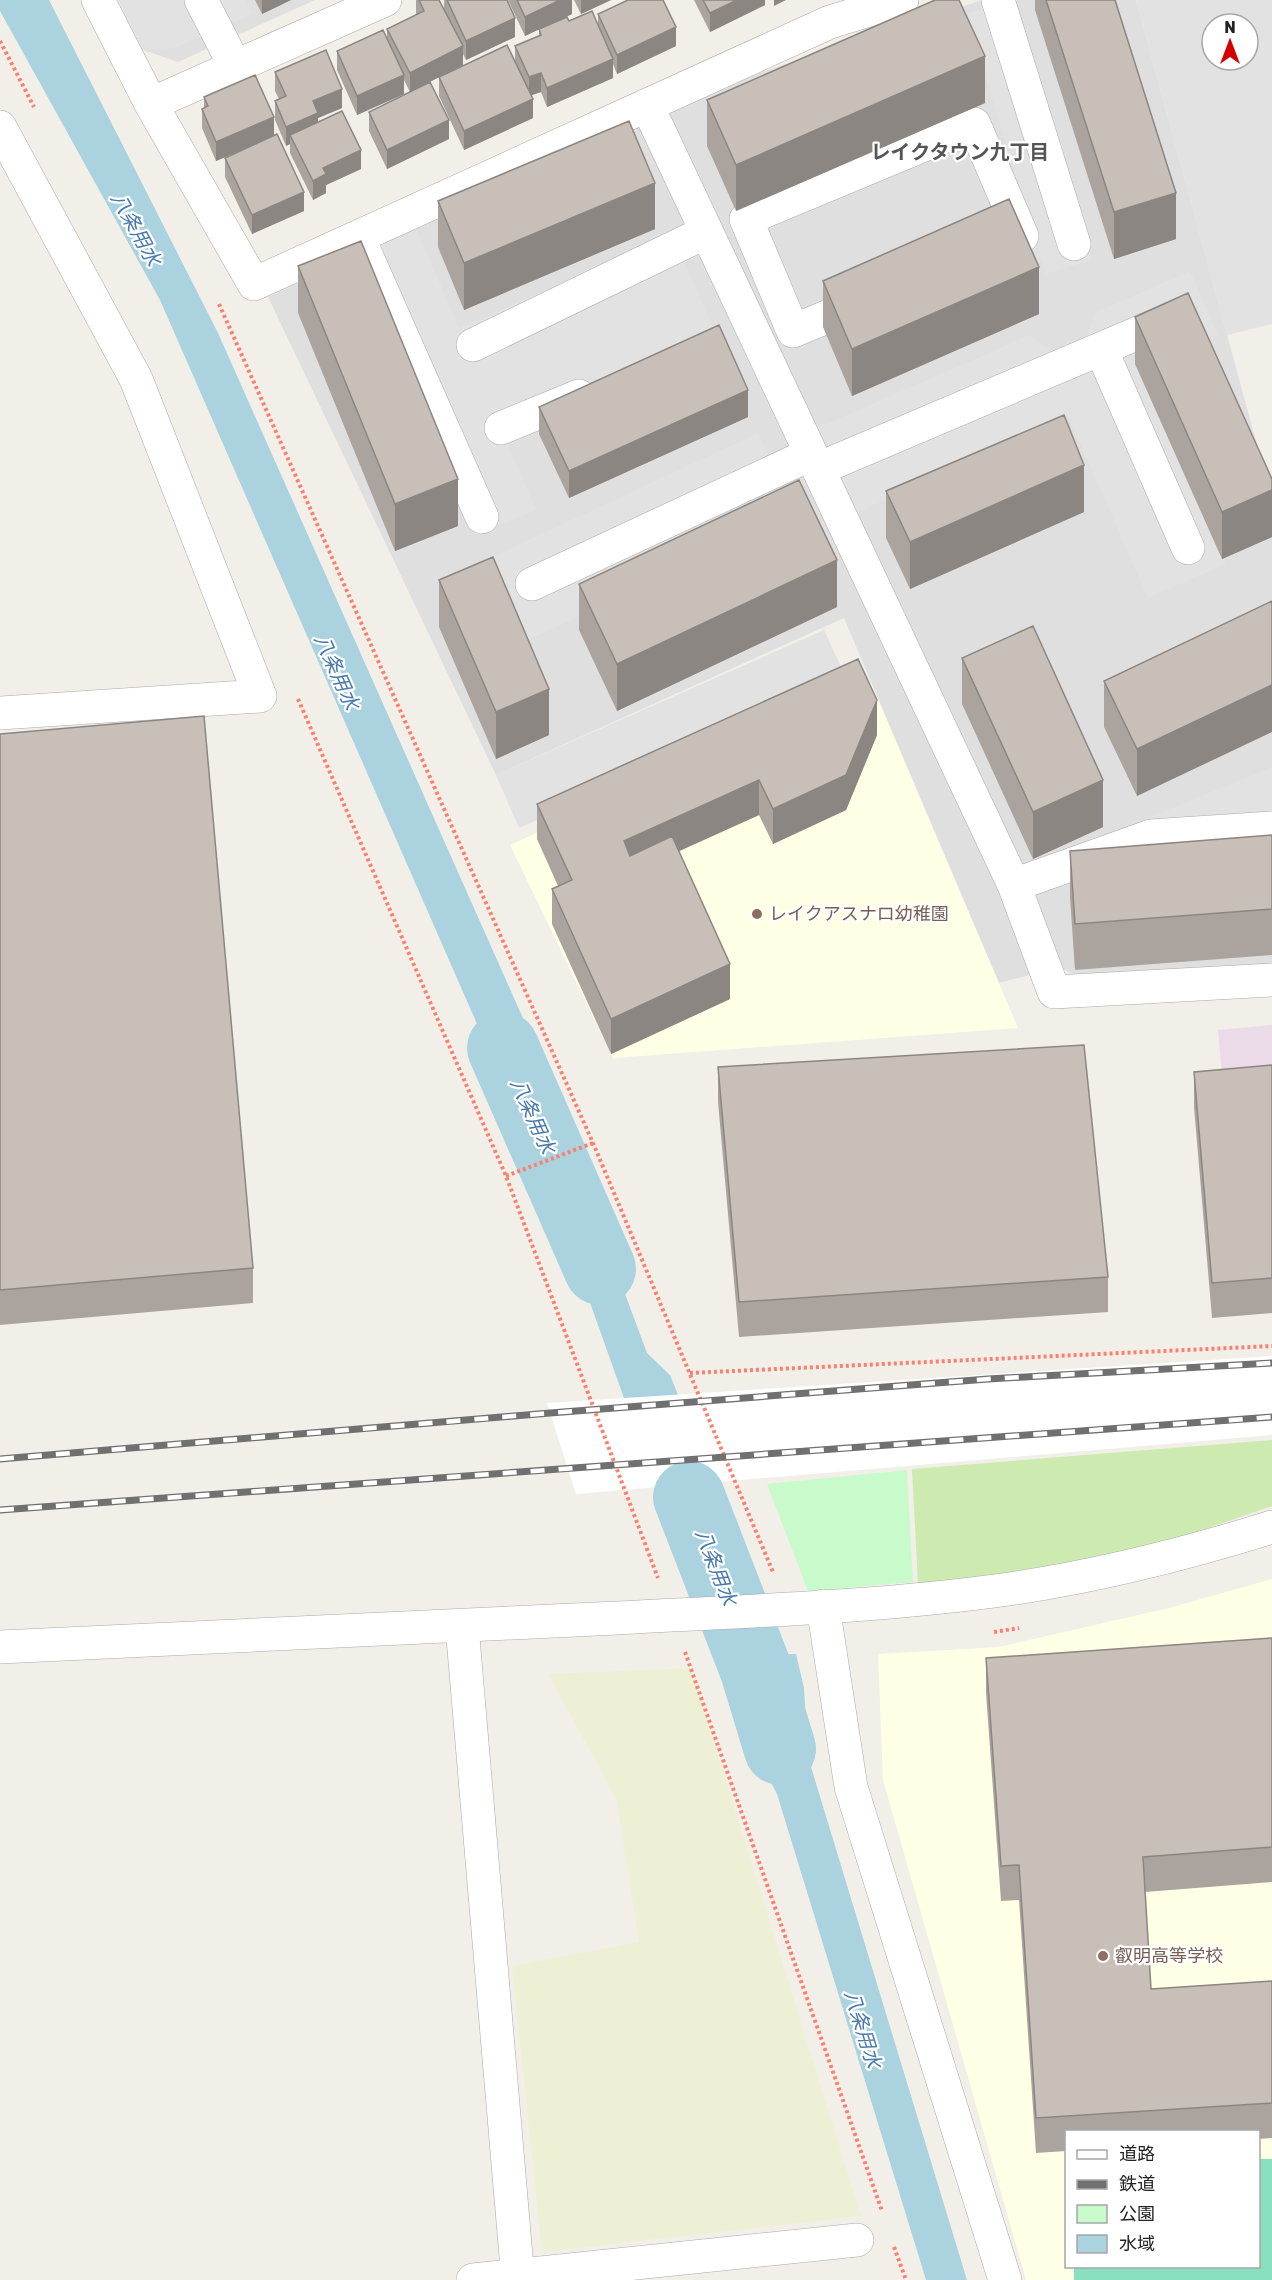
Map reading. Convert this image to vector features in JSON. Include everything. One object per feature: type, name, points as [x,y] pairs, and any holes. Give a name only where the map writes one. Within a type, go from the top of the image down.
[{"type":"street","points":[[98,0],[151,104],[254,284],[830,22],[902,0]]},
{"type":"street","points":[[201,0],[235,66]]},
{"type":"street","points":[[151,104],[385,0]]},
{"type":"street","points":[[998,0],[1074,244]]},
{"type":"street","points":[[646,105],[709,239],[740,330],[814,462],[1014,885],[1054,992],[1272,980]]},
{"type":"street","points":[[0,127],[136,379],[260,696],[0,713]]},
{"type":"street","points":[[473,345],[709,239],[751,229],[977,132],[1011,212],[740,330]]},
{"type":"street","points":[[751,229],[785,311]]},
{"type":"street","points":[[358,237],[482,517]]},
{"type":"street","points":[[532,584],[814,462],[1101,349],[1171,319]]},
{"type":"street","points":[[1101,349],[1188,548]]},
{"type":"street","points":[[501,428],[610,384]]},
{"type":"street","points":[[1014,885],[1151,836],[1272,828]]},
{"type":"street","points":[[0,1647],[672,1615],[942,1596],[1011,1588],[1131,1565],[1217,1544],[1272,1527]]},
{"type":"street","points":[[823,1606],[851,1787],[1005,2280]]},
{"type":"street","points":[[462,1626],[517,2278]]},
{"type":"street","points":[[473,2280],[517,2278],[857,2240]]},
{"type":"path","points":[[217,299],[593,1143],[780,1589],[782,1608]]},
{"type":"path","points":[[260,696],[297,698],[506,1176],[672,1615],[883,2213]]},
{"type":"path","points":[[506,1176],[593,1143]]},
{"type":"path","points":[[690,1373],[1272,1346]]},
{"type":"path","points":[[894,2247],[906,2280]]},
{"type":"shaded area","points":[[118,0],[315,0],[178,62],[143,50]]},
{"type":"shaded area","points":[[118,0],[246,0],[253,14],[174,48],[143,50]]},
{"type":"shaded area","points":[[982,0],[1136,0],[1272,500],[1272,964],[1078,978],[1060,967],[999,983],[844,618],[496,775],[268,297],[710,89]]},
{"type":"shaded area","points":[[1012,0],[1092,260],[1046,274],[966,14]]},
{"type":"shaded area","points":[[1136,0],[1272,0],[1272,324],[1227,335]]},
{"type":"shaded area","points":[[417,231],[459,328],[673,235],[721,347],[506,440],[536,510],[476,536],[354,257]]},
{"type":"shaded area","points":[[1190,271],[1218,335],[1141,368],[1226,564],[1148,598],[1070,420],[853,514],[815,429],[1030,335],[1054,352],[1086,339],[1095,313]]},
{"type":"shaded area","points":[[758,433],[797,514],[528,640],[490,558]]},
{"type":"shaded area","points":[[824,630],[848,682],[519,828],[496,775]]},
{"type":"shaded area","name":"レイクアスナロ幼稚園","points":[[871,683],[1018,1028],[613,1058],[510,845]]},
{"type":"shaded area","points":[[1272,767],[1272,865],[1135,877],[1133,824]]},
{"type":"shaded area","points":[[1272,1025],[1272,1094],[1224,1098],[1218,1030]]},
{"type":"shaded area","name":"叡明高等学校","points":[[1272,1579],[1272,2280],[1026,2280],[883,1780],[878,1654],[999,1647],[1169,1608]]},
{"type":"shaded area","points":[[691,1668],[861,2216],[542,2252],[512,1966],[639,1942],[616,1798],[548,1674]]},
{"type":"green space","points":[[1272,1440],[1272,1506],[1185,1536],[1100,1557],[958,1581],[918,1584],[912,1469]]},
{"type":"green space","points":[[907,1470],[913,1582],[808,1591],[767,1484]]},
{"type":"green space","points":[[1260,2159],[1272,2159],[1272,2280],[1074,2280],[1074,2268],[1260,2268]]},
{"type":"water","points":[[0,0],[49,0],[218,333],[534,1043],[568,1130],[530,1145],[160,300],[0,11]]},
{"type":"water","points":[[579,1170],[647,1353],[670,1375],[757,1590],[691,1586],[548,1185]]},
{"type":"water","points":[[796,1654],[804,1688],[808,1757],[967,2280],[926,2280],[777,1794],[738,1719],[726,1656]]},
{"type":"pier","points":[[1272,1356],[1272,1435],[576,1494],[547,1403]]},
{"type":"building","points":[[419,0],[439,0],[463,46],[410,73],[387,29],[424,11]]},
{"type":"building","points":[[447,0],[507,0],[515,18],[466,41]]},
{"type":"building","points":[[517,0],[560,0],[525,17]]},
{"type":"building","points":[[628,0],[663,0],[676,27],[617,55],[598,14]]},
{"type":"building","points":[[703,0],[737,0],[710,13]]},
{"type":"building","points":[[935,0],[959,0],[985,56],[736,165],[707,100]]},
{"type":"building","points":[[1046,0],[1115,0],[1176,193],[1114,212]]},
{"type":"building","points":[[592,11],[613,59],[547,88],[541,73],[529,77],[515,46],[541,35],[539,29],[567,17],[569,21]]},
{"type":"building","points":[[383,30],[404,75],[357,96],[337,51]]},
{"type":"building","points":[[507,45],[533,99],[464,131],[439,77]]},
{"type":"building","points":[[326,50],[342,89],[313,101],[318,113],[286,127],[275,101],[286,96],[275,72]]},
{"type":"building","points":[[255,75],[274,117],[216,142],[202,109],[208,106],[204,97]]},
{"type":"building","points":[[430,82],[449,120],[387,150],[369,112]]},
{"type":"building","points":[[342,111],[361,150],[323,168],[326,174],[313,181],[290,135]]},
{"type":"building","points":[[629,121],[655,183],[464,263],[438,201]]},
{"type":"building","points":[[277,134],[304,192],[252,215],[225,158]]},
{"type":"building","points":[[1009,199],[1039,267],[852,349],[823,281]]},
{"type":"building","points":[[361,241],[458,479],[395,504],[298,266]]},
{"type":"building","points":[[1188,293],[1272,479],[1272,490],[1222,512],[1135,317]]},
{"type":"building","points":[[719,325],[748,390],[569,471],[539,407]]},
{"type":"building","points":[[1064,415],[1084,465],[910,542],[886,491]]},
{"type":"building","points":[[799,480],[837,560],[617,664],[579,584]]},
{"type":"building","points":[[493,557],[549,689],[496,712],[439,580]]},
{"type":"building","points":[[1272,601],[1272,685],[1137,749],[1104,681]]},
{"type":"building","points":[[1033,626],[1103,780],[1033,812],[962,658]]},
{"type":"building","points":[[858,659],[877,700],[846,775],[773,809],[759,780],[624,841],[630,856],[672,836],[730,964],[611,1019],[552,889],[572,880],[537,804]]},
{"type":"building","points":[[204,716],[253,1268],[0,1290],[0,734]]},
{"type":"building","points":[[1272,835],[1272,909],[1075,924],[1070,851]]},
{"type":"building","points":[[1084,1045],[1108,1277],[739,1302],[718,1067]]},
{"type":"building","points":[[1272,1065],[1272,1278],[1212,1283],[1194,1072]]},
{"type":"building","points":[[1272,1638],[1272,1847],[1143,1857],[1151,1989],[1272,1981],[1272,2103],[1036,2118],[1019,1865],[1001,1866],[986,1658]]},
{"type":"waterway","name":"八条用水","points":[[503,1048],[600,1269]]},
{"type":"waterway","name":"八条用水","points":[[689,1497],[756,1670],[780,1749]]},
{"type":"railway","points":[[0,1459],[988,1379],[1272,1363]]},
{"type":"railway","points":[[0,1510],[1272,1417]]},
{"type":"place","name":"レイクアスナロ幼稚園","points":[[757,914]]},
{"type":"place","name":"叡明高等学校","points":[[1103,1956]]},
{"type":"district","name":"レイクタウン九丁目","points":[[960,152]]}]
